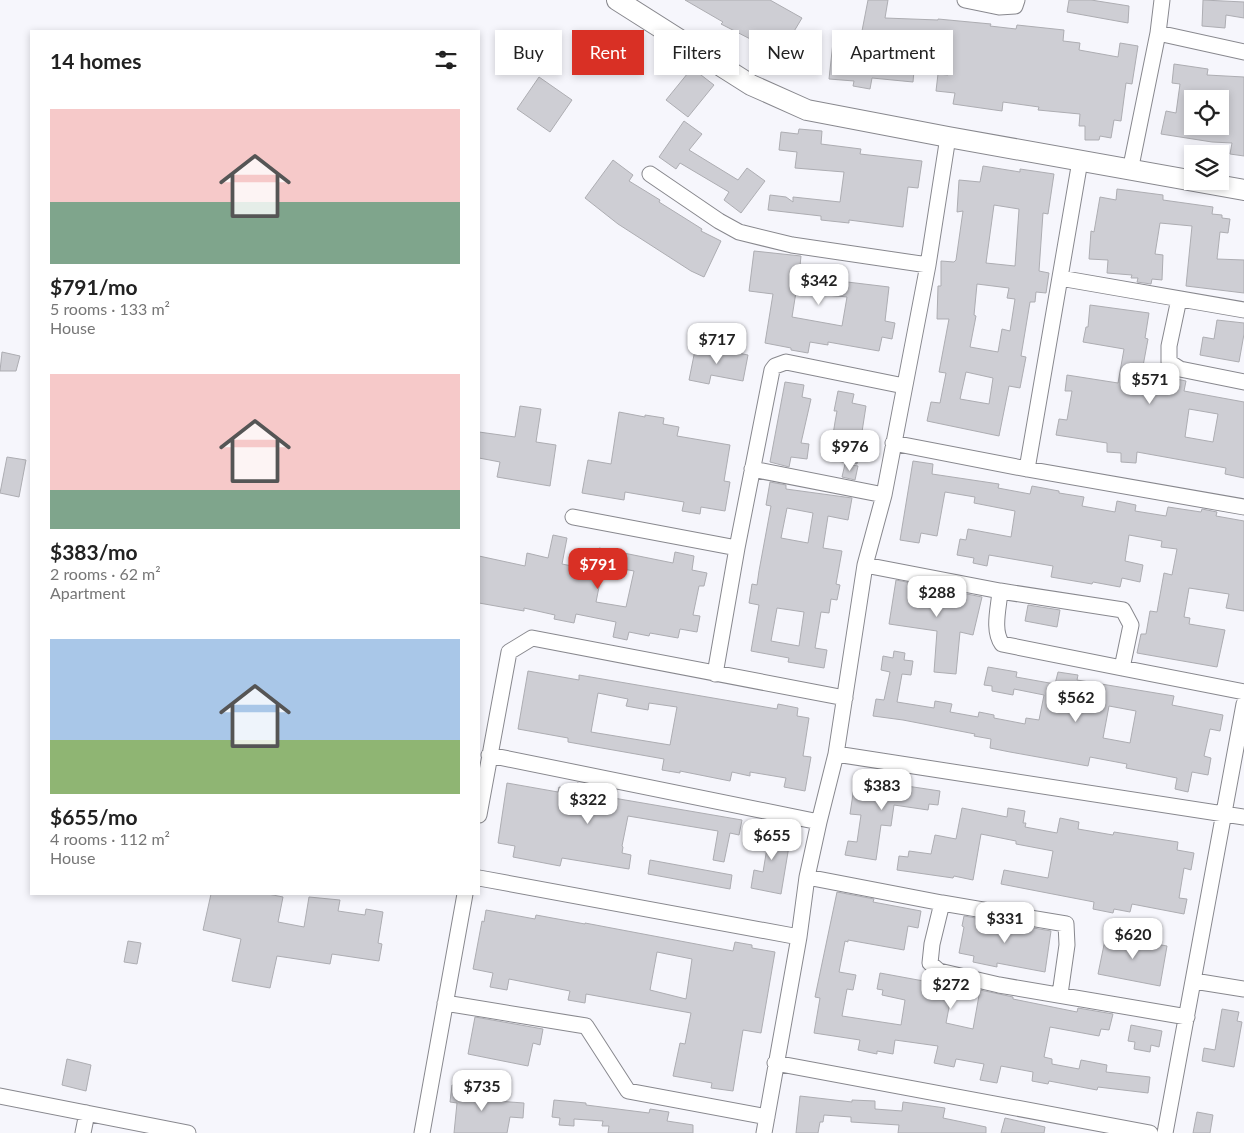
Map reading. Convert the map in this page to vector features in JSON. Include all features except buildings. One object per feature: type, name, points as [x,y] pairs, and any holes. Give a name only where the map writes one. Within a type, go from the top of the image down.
[{"type":"street","points":[[617,0],[751,86],[807,110],[1080,160],[1130,171],[1244,190]]},
{"type":"street","points":[[965,0],[999,7],[1015,6],[1017,0]]},
{"type":"street","points":[[1130,171],[1158,33],[1162,0]]},
{"type":"street","points":[[1158,33],[1244,52]]},
{"type":"street","points":[[764,1133],[799,937],[807,877],[836,754],[865,565],[884,495],[928,266],[948,137]]},
{"type":"street","points":[[1028,469],[1080,160]]},
{"type":"street","points":[[650,174],[719,221],[739,232],[792,245],[928,266]]},
{"type":"street","points":[[1060,278],[1244,310]]},
{"type":"street","points":[[1179,299],[1170,346],[1170,362],[1180,369],[1244,382]]},
{"type":"street","points":[[715,674],[737,548],[772,370],[775,366],[786,362],[904,386]]},
{"type":"street","points":[[893,444],[1244,506]]},
{"type":"street","points":[[752,469],[884,495]]},
{"type":"street","points":[[573,517],[737,548]]},
{"type":"street","points":[[865,565],[1000,591],[1124,610],[1130,625],[1122,668]]},
{"type":"street","points":[[1000,591],[997,627],[998,638],[1002,644],[1244,692]]},
{"type":"street","points":[[480,809],[509,652],[532,638],[846,698]]},
{"type":"street","points":[[1165,1133],[1244,704]]},
{"type":"street","points":[[836,754],[1244,817]]},
{"type":"street","points":[[489,755],[819,822]]},
{"type":"street","points":[[807,877],[1066,924],[1068,945],[1060,994]]},
{"type":"street","points":[[480,878],[799,937]]},
{"type":"street","points":[[422,1133],[465,895]]},
{"type":"street","points":[[942,903],[932,944],[930,963],[939,971],[999,985],[1187,1017]]},
{"type":"street","points":[[1194,980],[1244,989]]},
{"type":"street","points":[[445,1003],[586,1026],[628,1091],[767,1117]]},
{"type":"street","points":[[775,1063],[1150,1133]]},
{"type":"street","points":[[0,1096],[188,1133]]},
{"type":"street","points":[[83,1133],[87,1113]]}]
